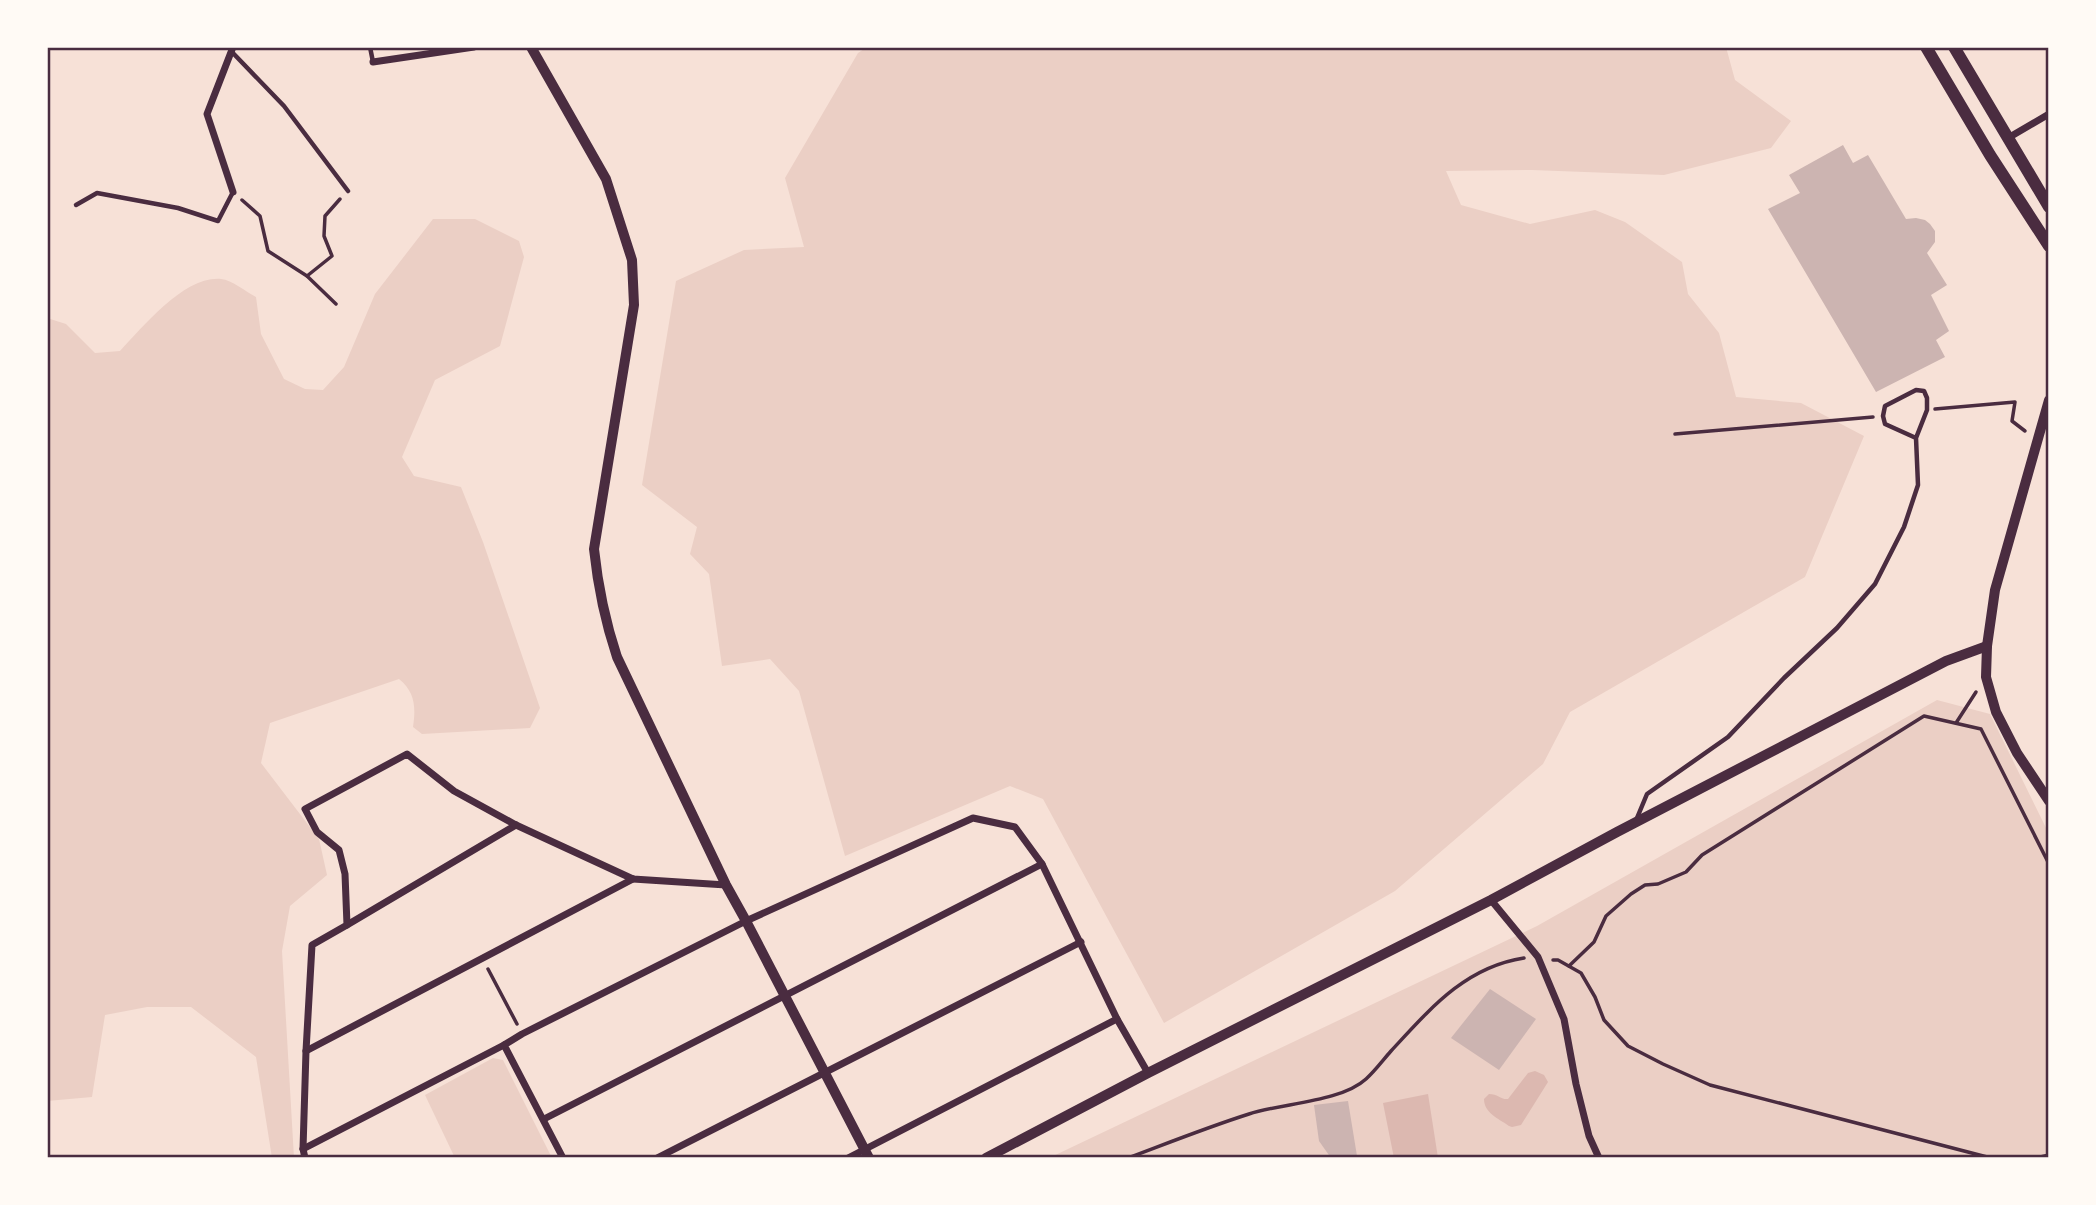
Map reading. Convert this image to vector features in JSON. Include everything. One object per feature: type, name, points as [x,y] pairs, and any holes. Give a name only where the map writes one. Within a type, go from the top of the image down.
[{"type":"main road","points":[[1927,47],[1990,155],[2049,246]]},
{"type":"main road","points":[[1954,47],[2049,208]]},
{"type":"street","points":[[373,62],[474,47]]},
{"type":"street","points":[[531,47],[606,179],[632,260],[634,305],[594,550],[598,588],[606,622],[617,657],[726,885],[867,1153]]},
{"type":"street","points":[[232,49],[207,114],[233,192]]},
{"type":"street","points":[[2008,138],[2049,114]]},
{"type":"street","points":[[2049,400],[1995,590],[1987,646],[1986,677],[1996,712],[2017,752],[2049,801]]},
{"type":"street","points":[[986,1158],[1491,900],[1946,661],[1987,646]]},
{"type":"street","points":[[347,925],[345,874],[340,850],[317,832],[305,809],[407,754],[454,791],[516,825],[633,879],[726,885]]},
{"type":"street","points":[[303,1149],[746,921],[973,818],[1015,827],[1042,864],[1117,1019],[1148,1073]]},
{"type":"street","points":[[304,1158],[312,945],[516,825]]},
{"type":"street","points":[[544,1119],[1042,864]]},
{"type":"street","points":[[306,1051],[633,879]]},
{"type":"street","points":[[1491,900],[1538,958],[1564,1019],[1589,1136],[1599,1158]]},
{"type":"street","points":[[657,1158],[1081,942]]},
{"type":"street","points":[[848,1158],[867,1153],[1117,1019]]},
{"type":"street","points":[[504,1045],[564,1158]]},
{"type":"lane","points":[[370,47],[373,62]]},
{"type":"lane","points":[[232,49],[284,106],[348,191]]},
{"type":"lane","points":[[76,205],[97,193],[178,208],[218,221],[233,192]]},
{"type":"lane","points":[[1617,832],[1636,822],[1647,794],[1728,737],[1784,678],[1837,628],[1875,584],[1904,527],[1919,485],[1916,438],[1927,410],[1927,398],[1924,391],[1916,390],[1885,406],[1882,416],[1885,424],[1916,438]]},
{"type":"path","points":[[307,276],[332,256],[324,236],[325,216],[348,191]]},
{"type":"path","points":[[233,192],[260,216],[268,251],[307,276],[336,304]]},
{"type":"path","points":[[1927,410],[2015,402],[2011,421],[2025,431]]},
{"type":"path","points":[[1675,433],[1882,416]]},
{"type":"path","points":[[1956,723],[1976,692]]},
{"type":"path","points":[[1569,966],[1594,942],[1606,916],[1631,894],[1645,885],[1658,884],[1686,872],[1702,855],[1924,716],[1981,729],[2049,864]]},
{"type":"path","points":[[482,958],[522,1034]]},
{"type":"path","points":[[1128,1158],[1251,1113],[1340,1093],[1365,1080],[1437,1003],[1473,974],[1506,961],[1538,958],[1558,960],[1581,973],[1604,1020],[1628,1046],[1710,1085],[1991,1158]]},
{"type":"path","points":[[2036,1158],[2049,1155]]},
{"type":"shaded area","points":[[867,47],[1726,47],[1735,80],[1791,121],[1771,148],[1664,175],[1532,170],[1446,171],[1461,205],[1530,224],[1595,210],[1625,222],[1682,262],[1688,294],[1719,333],[1736,397],[1801,403],[1864,436],[1805,577],[1570,712],[1543,764],[1395,891],[1164,1023],[1043,799],[1010,786],[845,856],[799,691],[770,659],[722,666],[709,574],[690,554],[697,527],[642,485],[676,281],[744,250],[804,247],[785,178],[858,53]]},
{"type":"shaded area","points":[[433,219],[475,219],[519,241],[524,257],[500,346],[435,380],[402,457],[414,476],[461,487],[483,542],[540,708],[530,728],[422,734],[413,727],[413,700],[399,679],[270,723],[261,763],[319,839],[327,875],[290,906],[282,951],[294,1158],[272,1158],[256,1057],[191,1007],[147,1007],[105,1015],[92,1097],[47,1101],[47,318],[66,324],[95,353],[120,351],[153,316],[179,294],[207,280],[225,280],[256,297],[261,334],[284,379],[305,389],[323,390],[344,367],[375,294]]},
{"type":"shaded area","points":[[1937,700],[1990,714],[2049,834],[2049,1158],[1615,1158],[1611,1155],[1600,1158],[1049,1158],[1537,926]]},
{"type":"shaded area","points":[[493,1058],[503,1060],[552,1158],[455,1158],[425,1095]]},
{"type":"shaded area","points":[[1535,1071],[1544,1075],[1548,1082],[1521,1125],[1509,1126],[1489,1112],[1484,1099],[1489,1094],[1508,1099],[1528,1073]]},
{"type":"shaded area","points":[[1428,1094],[1438,1158],[1394,1158],[1383,1103]]},
{"type":"building","points":[[1843,145],[1853,163],[1868,155],[1906,219],[1916,218],[1930,224],[1935,231],[1935,242],[1927,253],[1947,285],[1931,295],[1949,331],[1936,340],[1945,357],[1876,392],[1768,209],[1800,193],[1789,175]]},
{"type":"building","points":[[1490,989],[1536,1019],[1499,1070],[1451,1038]]},
{"type":"building","points":[[1348,1101],[1357,1156],[1331,1158],[1319,1141],[1314,1105]]}]
